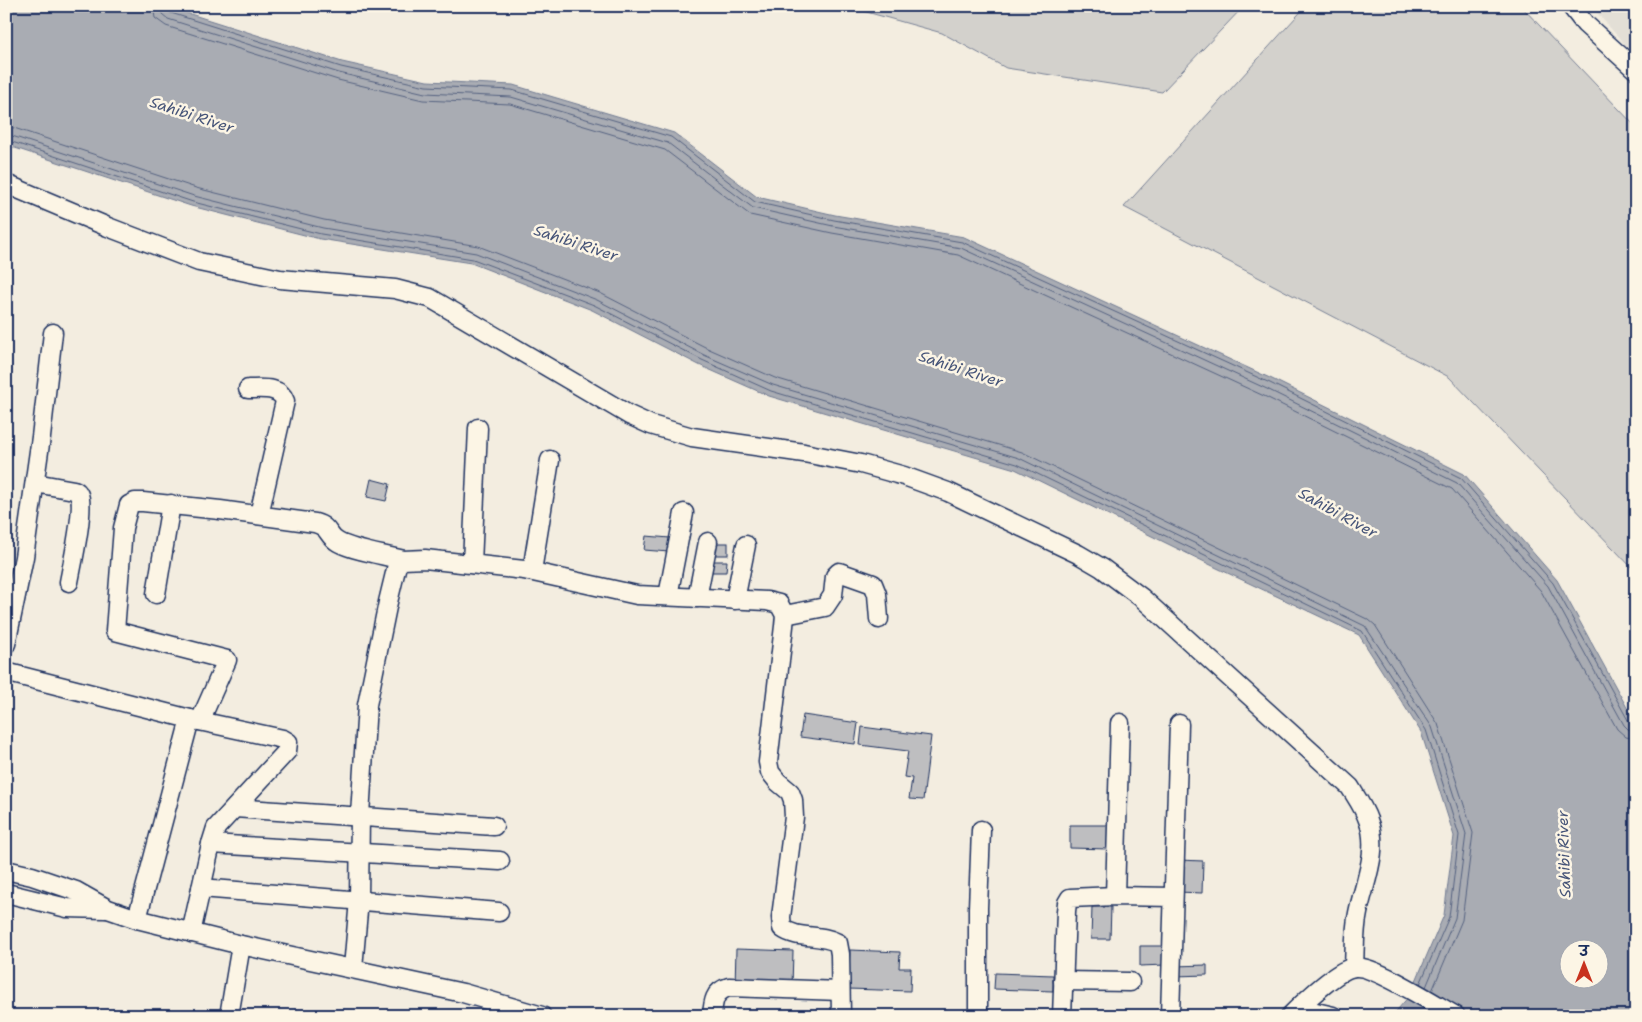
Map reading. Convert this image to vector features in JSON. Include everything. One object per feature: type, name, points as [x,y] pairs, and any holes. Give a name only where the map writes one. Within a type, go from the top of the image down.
[{"type":"street","points":[[1570,6],[1585,24],[1636,70]]},
{"type":"street","points":[[6,184],[199,262],[280,279],[395,289],[430,298],[629,415],[650,425],[692,437],[804,453],[861,464],[904,476],[948,492],[1078,554],[1102,568],[1142,598],[1350,786],[1369,821],[1372,842],[1372,856],[1357,915],[1354,967]]},
{"type":"street","points":[[6,644],[24,556],[53,333]]},
{"type":"street","points":[[248,389],[277,391],[283,395],[285,401],[259,515]]},
{"type":"street","points":[[472,564],[478,428]]},
{"type":"street","points":[[532,571],[550,460]]},
{"type":"street","points":[[35,483],[74,490],[79,493],[80,515],[69,582]]},
{"type":"street","points":[[137,918],[195,720],[227,660],[115,631],[124,528],[129,505],[135,502],[171,504],[323,525],[329,531],[332,538],[345,545],[403,560],[426,559],[532,571],[620,592],[637,594],[778,604],[785,615],[768,762],[770,772],[790,792],[793,800],[794,817],[781,917],[782,928],[789,933],[828,938],[838,943],[840,954],[841,1016]]},
{"type":"street","points":[[156,594],[171,504]]},
{"type":"street","points":[[668,596],[684,513]]},
{"type":"street","points":[[697,598],[708,542]]},
{"type":"street","points":[[735,600],[746,545]]},
{"type":"street","points":[[353,968],[359,900],[360,815],[366,705],[393,578],[397,565],[403,560]]},
{"type":"street","points":[[785,615],[825,607],[833,595],[835,576],[839,572],[873,584],[877,594],[879,619]]},
{"type":"street","points":[[6,671],[195,720],[283,739],[288,742],[287,751],[216,828],[190,933]]},
{"type":"street","points":[[1115,896],[1120,723]]},
{"type":"street","points":[[1170,1016],[1179,724]]},
{"type":"street","points":[[235,808],[360,815],[494,826]]},
{"type":"street","points":[[978,1016],[978,908],[981,830]]},
{"type":"street","points":[[211,844],[500,861]]},
{"type":"street","points":[[6,870],[76,890],[108,909],[190,933],[463,993],[542,1016]]},
{"type":"street","points":[[200,888],[499,912]]},
{"type":"street","points":[[6,893],[67,908],[108,909]]},
{"type":"street","points":[[1062,1016],[1066,911],[1070,898],[1077,896],[1115,896],[1173,898]]},
{"type":"street","points":[[230,1016],[241,945]]},
{"type":"street","points":[[1294,1012],[1336,976],[1354,967],[1364,968],[1388,978],[1456,1016]]},
{"type":"street","points":[[1063,981],[1130,982]]},
{"type":"street","points":[[712,1016],[717,993],[729,987],[840,991]]},
{"type":"street","points":[[1294,1012],[1333,1016]]},
{"type":"shaded area","points":[[845,6],[1244,6],[1162,92],[1006,68],[942,33]]},
{"type":"shaded area","points":[[1306,6],[1521,6],[1636,127],[1636,572],[1449,377],[1124,207]]},
{"type":"shaded area","points":[[1591,6],[1636,6],[1636,57]]},
{"type":"water","name":"Sahibi River","points":[[6,6],[165,6],[342,62],[427,81],[513,85],[674,133],[757,197],[835,215],[964,237],[1272,379],[1464,474],[1557,580],[1636,724],[1636,1016],[1392,1016],[1410,995],[1444,915],[1454,836],[1421,732],[1359,635],[1015,469],[769,396],[699,365],[592,310],[471,263],[320,239],[191,206],[6,145]]},
{"type":"building","points":[[371,479],[390,484],[386,501],[367,497]]},
{"type":"building","points":[[646,536],[670,538],[669,552],[644,550]]},
{"type":"building","points":[[712,543],[728,543],[728,555],[712,555]]},
{"type":"building","points":[[712,561],[727,561],[726,572],[712,572]]},
{"type":"building","points":[[803,715],[858,723],[855,744],[800,737]]},
{"type":"building","points":[[862,727],[931,736],[923,800],[909,799],[912,778],[904,777],[908,751],[860,745]]},
{"type":"building","points":[[1070,825],[1108,825],[1108,849],[1070,848]]},
{"type":"building","points":[[1179,860],[1203,861],[1202,893],[1178,892]]},
{"type":"building","points":[[1092,907],[1111,907],[1110,939],[1091,939]]},
{"type":"building","points":[[1140,946],[1165,946],[1165,965],[1140,966]]},
{"type":"building","points":[[736,949],[793,951],[792,987],[735,986]]},
{"type":"building","points":[[850,950],[900,952],[899,968],[911,968],[910,991],[848,989]]},
{"type":"building","points":[[1207,965],[1207,975],[1175,976],[1174,966]]},
{"type":"building","points":[[995,973],[1053,975],[1053,991],[994,989]]}]
